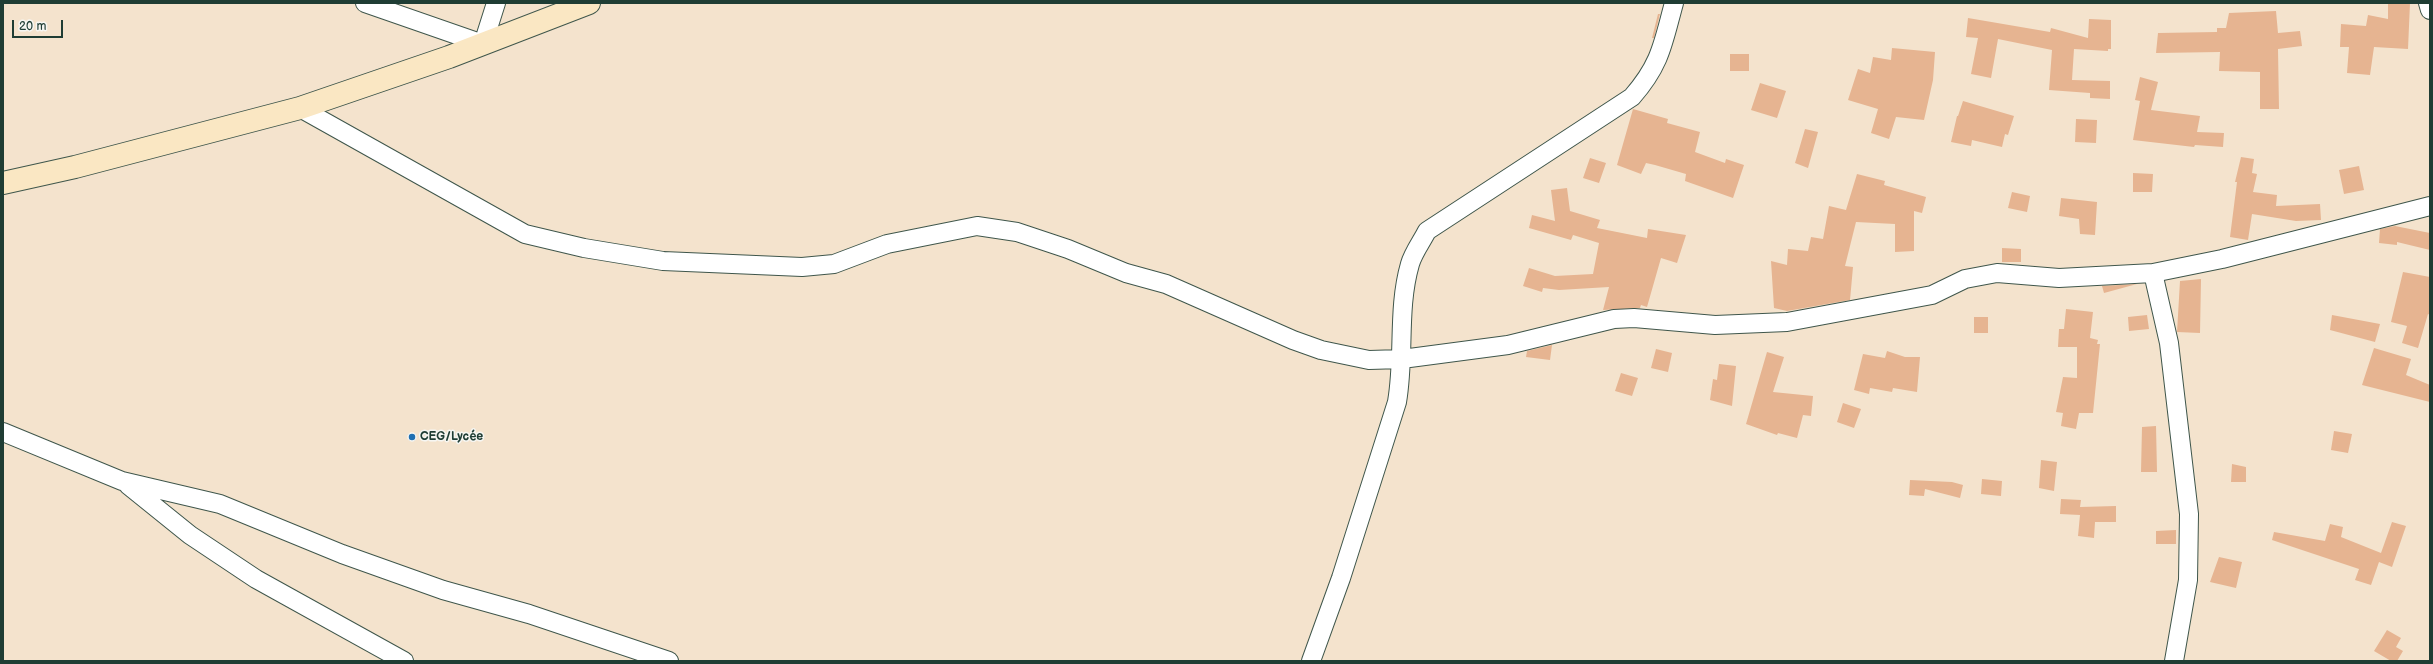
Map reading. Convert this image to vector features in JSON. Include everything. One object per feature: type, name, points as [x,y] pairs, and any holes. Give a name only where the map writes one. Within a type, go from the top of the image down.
[{"type":"main road","points":[[3,183],[82,165],[300,108],[482,44],[588,3]]},
{"type":"street","points":[[365,3],[482,44],[496,3]]},
{"type":"street","points":[[1311,661],[1341,578],[1397,402],[1402,359],[1402,312],[1410,263],[1427,231],[1632,97],[1648,80],[1659,59],[1674,3]]},
{"type":"street","points":[[2428,3],[2430,10]]},
{"type":"street","points":[[300,108],[525,234],[584,248],[663,262],[802,267],[834,264],[887,244],[977,226],[1017,232],[1068,249],[1126,273],[1166,284],[1293,340],[1321,350],[1369,360],[1402,359],[1508,345],[1614,319],[1634,318],[1715,325],[1786,322],[1932,295],[1965,279],[1997,273],[2059,278],[2153,273],[2286,244],[2430,206]]},
{"type":"street","points":[[2153,273],[2169,344],[2189,514],[2188,580],[2174,661]]},
{"type":"street","points":[[3,432],[122,481],[220,504],[342,554],[443,590],[529,614],[669,661]]},
{"type":"street","points":[[122,481],[190,535],[256,579],[404,661]]},
{"type":"building","points":[[2388,3],[2410,3],[2408,49],[2374,47],[2370,75],[2347,73],[2349,47],[2340,47],[2341,24],[2366,26],[2368,15],[2388,19]]},
{"type":"building","points":[[2276,11],[2278,33],[2300,31],[2302,46],[2278,49],[2279,109],[2260,109],[2260,72],[2219,71],[2220,52],[2156,53],[2158,33],[2217,32],[2217,28],[2226,28],[2229,13]]},
{"type":"building","points":[[1658,14],[1660,14],[1654,38],[1652,38]]},
{"type":"building","points":[[1968,18],[2050,32],[2051,28],[2088,38],[2089,19],[2111,20],[2111,49],[2108,49],[2108,51],[2074,49],[2072,80],[2110,81],[2110,99],[2090,98],[2090,93],[2049,90],[2052,50],[1998,39],[1991,78],[1971,74],[1978,38],[1966,37]]},
{"type":"building","points":[[1892,48],[1935,52],[1933,80],[1924,120],[1896,117],[1889,139],[1871,133],[1878,109],[1848,100],[1858,69],[1870,73],[1873,57],[1891,60]]},
{"type":"building","points":[[1730,54],[1749,54],[1749,71],[1730,71]]},
{"type":"building","points":[[2140,77],[2158,82],[2151,110],[2200,116],[2197,132],[2224,133],[2223,147],[2195,145],[2194,147],[2133,140],[2140,101],[2135,100]]},
{"type":"building","points":[[1760,83],[1786,91],[1777,118],[1751,110]]},
{"type":"building","points":[[1963,101],[2014,116],[2008,135],[2005,134],[2002,147],[1972,140],[1971,146],[1951,142],[1957,116]]},
{"type":"building","points":[[1633,109],[1668,119],[1667,123],[1700,132],[1695,152],[1725,163],[1726,159],[1744,165],[1733,198],[1685,181],[1686,174],[1655,165],[1646,163],[1641,174],[1617,165]]},
{"type":"building","points":[[2076,119],[2097,120],[2096,143],[2075,142]]},
{"type":"building","points":[[1805,129],[1818,132],[1808,168],[1795,163]]},
{"type":"building","points":[[2241,157],[2254,159],[2252,173],[2257,174],[2253,192],[2277,195],[2276,206],[2320,204],[2321,220],[2296,221],[2252,214],[2248,240],[2230,237],[2237,182],[2235,182]]},
{"type":"building","points":[[1590,158],[1606,163],[1599,183],[1583,178]]},
{"type":"building","points":[[2359,166],[2364,190],[2344,194],[2339,170]]},
{"type":"building","points":[[2133,173],[2153,174],[2152,192],[2133,192]]},
{"type":"building","points":[[1857,174],[1885,181],[1884,185],[1926,197],[1922,213],[1914,211],[1914,251],[1895,252],[1895,224],[1856,222],[1845,266],[1853,267],[1850,300],[1787,311],[1774,308],[1771,261],[1787,265],[1788,249],[1808,251],[1811,237],[1823,239],[1829,206],[1846,210]]},
{"type":"building","points":[[1567,188],[1570,211],[1600,220],[1597,228],[1647,238],[1648,229],[1686,235],[1677,263],[1661,258],[1647,307],[1641,305],[1640,308],[1603,310],[1609,287],[1559,290],[1543,288],[1542,292],[1523,286],[1529,268],[1555,276],[1593,274],[1599,243],[1573,235],[1571,240],[1529,228],[1532,215],[1555,221],[1551,190]]},
{"type":"building","points":[[2012,192],[2030,196],[2027,212],[2008,208]]},
{"type":"building","points":[[2061,198],[2097,202],[2095,235],[2080,234],[2079,219],[2059,216]]},
{"type":"building","points":[[2395,226],[2430,233],[2430,250],[2397,242],[2397,245],[2379,243],[2380,229]]},
{"type":"building","points":[[2002,248],[2021,249],[2021,262],[2002,262]]},
{"type":"building","points":[[2403,272],[2430,277],[2430,315],[2428,314],[2418,348],[2402,343],[2407,326],[2391,322]]},
{"type":"building","points":[[2201,279],[2200,333],[2177,332],[2180,281]]},
{"type":"building","points":[[2137,284],[2104,293],[2102,286]]},
{"type":"building","points":[[2066,309],[2093,312],[2090,338],[2098,340],[2097,344],[2100,344],[2093,413],[2079,413],[2076,429],[2061,426],[2063,413],[2056,412],[2063,377],[2077,378],[2077,347],[2058,347],[2059,329],[2064,329]]},
{"type":"building","points":[[2147,315],[2149,329],[2129,331],[2128,317]]},
{"type":"building","points":[[2332,315],[2380,324],[2375,342],[2330,330]]},
{"type":"building","points":[[1974,317],[1988,317],[1988,333],[1974,333]]},
{"type":"building","points":[[1552,345],[1550,360],[1526,357],[1527,351]]},
{"type":"building","points":[[2374,348],[2411,359],[2406,375],[2430,385],[2430,402],[2362,385]]},
{"type":"building","points":[[1656,349],[1672,353],[1668,372],[1651,368]]},
{"type":"building","points":[[1887,351],[1905,357],[1920,357],[1917,392],[1893,388],[1892,392],[1870,388],[1869,394],[1854,390],[1863,354],[1885,358]]},
{"type":"building","points":[[1767,352],[1784,357],[1773,392],[1813,396],[1811,416],[1803,415],[1797,438],[1778,433],[1777,435],[1746,424]]},
{"type":"building","points":[[1719,364],[1736,366],[1732,406],[1710,400],[1713,379],[1717,380]]},
{"type":"building","points":[[1621,373],[1638,378],[1632,396],[1615,391]]},
{"type":"building","points":[[1843,403],[1861,409],[1854,428],[1837,422]]},
{"type":"building","points":[[2156,426],[2157,472],[2141,472],[2142,427]]},
{"type":"building","points":[[2334,431],[2352,434],[2348,453],[2331,450]]},
{"type":"building","points":[[2041,460],[2057,462],[2054,491],[2039,488]]},
{"type":"building","points":[[2232,464],[2246,467],[2246,482],[2231,482]]},
{"type":"building","points":[[1982,479],[2002,481],[2001,496],[1981,494]]},
{"type":"building","points":[[1910,480],[1952,482],[1963,485],[1960,498],[1925,489],[1924,496],[1909,495]]},
{"type":"building","points":[[2061,499],[2081,500],[2080,507],[2116,506],[2116,522],[2095,522],[2094,538],[2078,536],[2080,515],[2060,514]]},
{"type":"building","points":[[2392,522],[2406,526],[2392,567],[2379,562],[2371,585],[2355,580],[2359,569],[2272,540],[2274,532],[2325,541],[2330,524],[2343,527],[2341,537],[2381,553]]},
{"type":"building","points":[[2176,530],[2176,544],[2156,544],[2156,531]]},
{"type":"building","points":[[2219,557],[2242,562],[2236,588],[2210,582]]},
{"type":"building","points":[[2387,630],[2401,638],[2396,647],[2403,651],[2397,661],[2391,661],[2374,651]]},
{"type":"place","name":"CEG/Lycée","points":[[412,437]]}]
